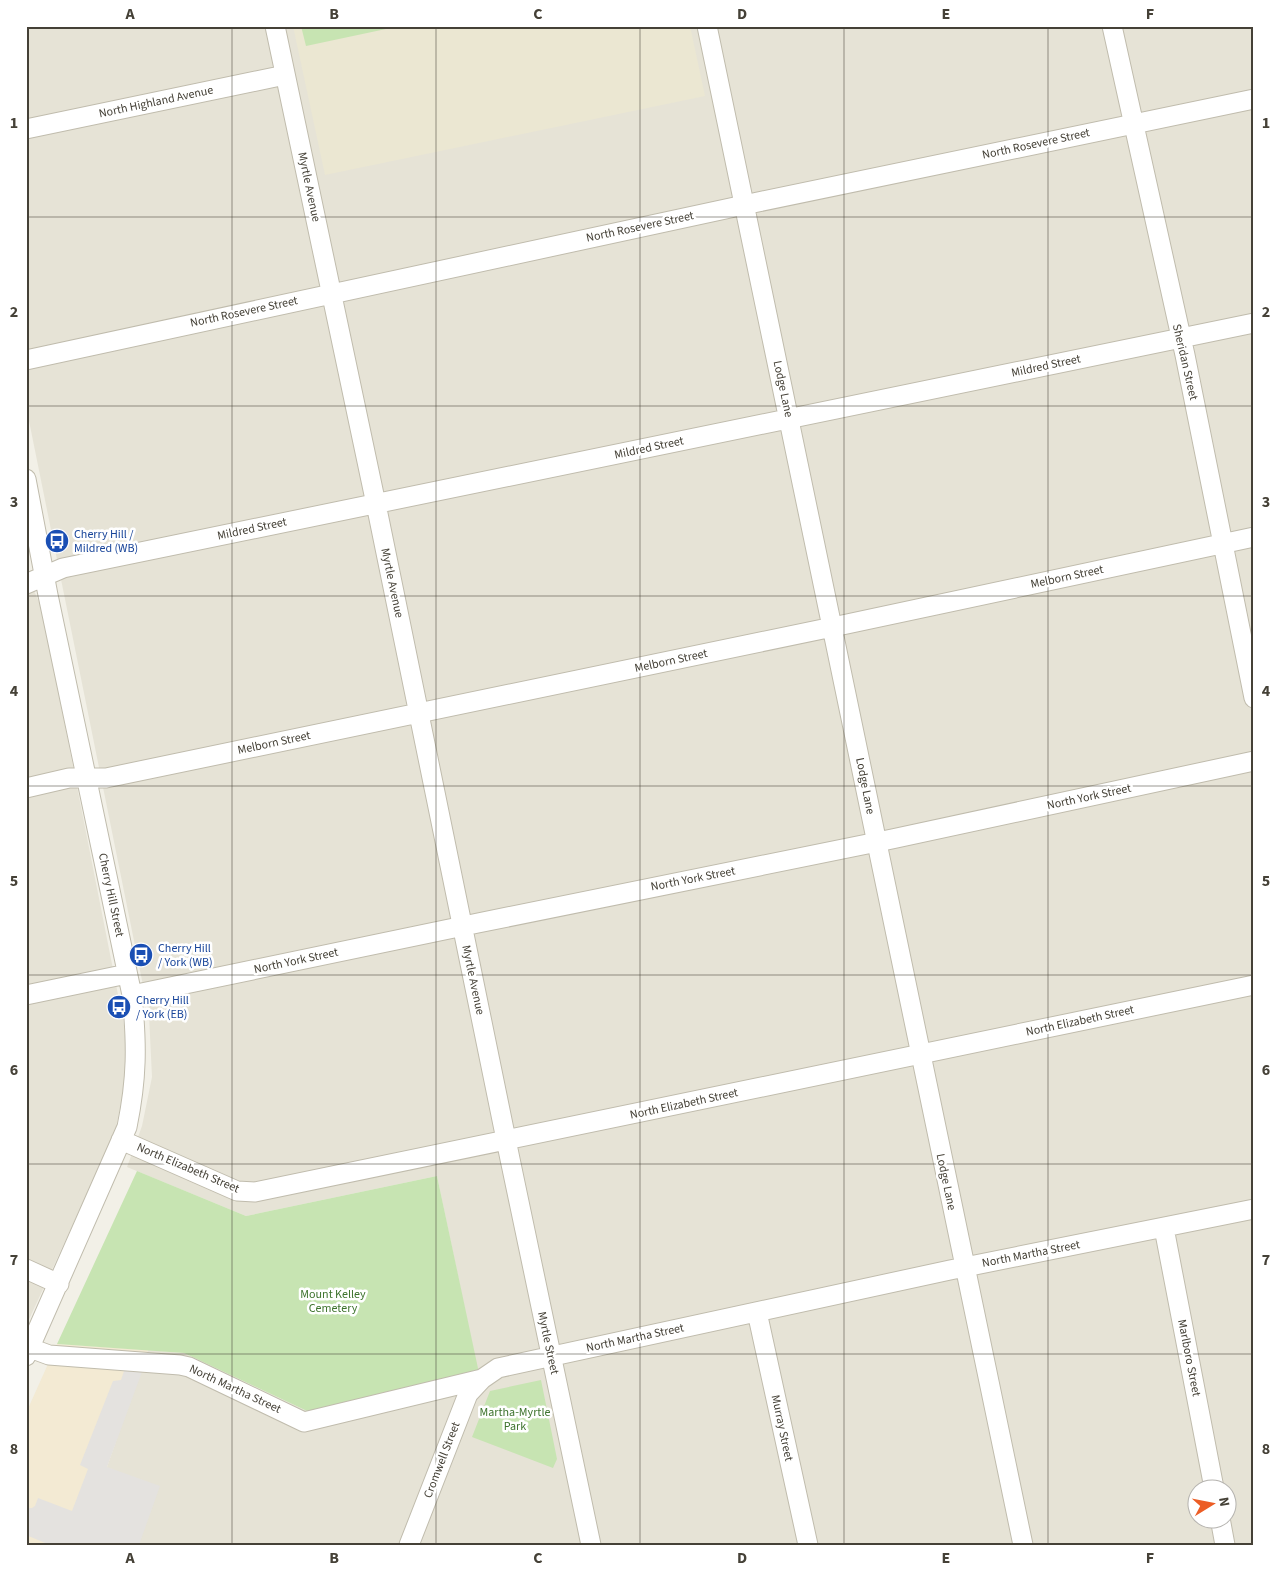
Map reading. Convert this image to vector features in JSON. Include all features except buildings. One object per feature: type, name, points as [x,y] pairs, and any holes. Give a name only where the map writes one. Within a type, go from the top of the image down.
[{"type":"street","name":"Myrtle Avenue","points":[[275,26],[376,504],[506,1141]]},
{"type":"street","name":"Lodge Lane","points":[[707,26],[1023,1545]]},
{"type":"street","name":"Sheridan Street","points":[[1112,26],[1180,338],[1254,698]]},
{"type":"street","name":"North Highland Avenue","points":[[26,129],[285,74]]},
{"type":"street","name":"North Rosevere Street","points":[[26,360],[744,205],[1254,99]]},
{"type":"street","name":"Mildred Street","points":[[26,584],[63,568],[1254,323]]},
{"type":"street","name":"Cherry Hill Street","points":[[26,479],[132,995],[136,1031],[136,1075],[126,1127],[28,1352]]},
{"type":"street","name":"Melborn Street","points":[[26,788],[70,778],[106,778],[833,627],[1254,537]]},
{"type":"street","name":"North York Street","points":[[132,995],[877,842],[1254,761]]},
{"type":"street","points":[[26,995],[127,974]]},
{"type":"street","name":"North Elizabeth Street","points":[[121,1140],[237,1191],[248,1193],[1254,985]]},
{"type":"street","name":"Myrtle Street","points":[[506,1141],[591,1545]]},
{"type":"street","name":"North Martha Street","points":[[28,1352],[189,1367],[304,1422],[482,1379],[498,1368],[550,1356],[964,1267],[1164,1228],[1254,1208]]},
{"type":"street","name":"Marlboro Street","points":[[1164,1228],[1212,1478]]},
{"type":"street","points":[[26,1270],[58,1284]]},
{"type":"street","name":"Murray Street","points":[[757,1312],[808,1545]]},
{"type":"street","name":"Cromwell Street","points":[[409,1545],[468,1394],[482,1379]]},
{"type":"street","points":[[1222,1528],[1225,1545]]},
{"type":"shaded area","points":[[26,26],[1254,26],[1254,1545],[139,1545],[107,1467],[148,1350],[184,1353],[307,1411],[478,1372],[437,1176],[246,1216],[127,1167],[142,1126],[152,1077],[149,1015],[26,406]]},
{"type":"shaded area","points":[[293,26],[690,26],[705,96],[325,175]]},
{"type":"shaded area","points":[[26,566],[29,579],[42,609],[124,1025],[128,1068],[115,1133],[26,1326]]},
{"type":"shaded area","points":[[57,1344],[148,1350],[107,1467],[139,1545],[26,1545],[26,1413]]},
{"type":"shaded area","points":[[125,1368],[143,1369],[107,1467],[160,1486],[139,1545],[50,1545],[26,1535],[26,1508],[35,1506],[38,1498],[72,1511],[88,1469],[80,1465],[113,1381],[121,1380]]},
{"type":"green space","points":[[301,26],[400,26],[306,46]]},
{"type":"green space","name":"Mount Kelley Cemetery","points":[[137,1171],[246,1216],[437,1176],[479,1373],[307,1411],[184,1353],[57,1344]]},
{"type":"green space","name":"Martha-Myrtle Park","points":[[541,1380],[557,1459],[553,1468],[472,1437],[490,1391]]},
{"type":"place","name":"Cherry Hill / Mildred (WB)","points":[[57,541]]},
{"type":"place","name":"Cherry Hill / York (WB)","points":[[141,955]]},
{"type":"place","name":"Cherry Hill / York (EB)","points":[[119,1007]]}]
